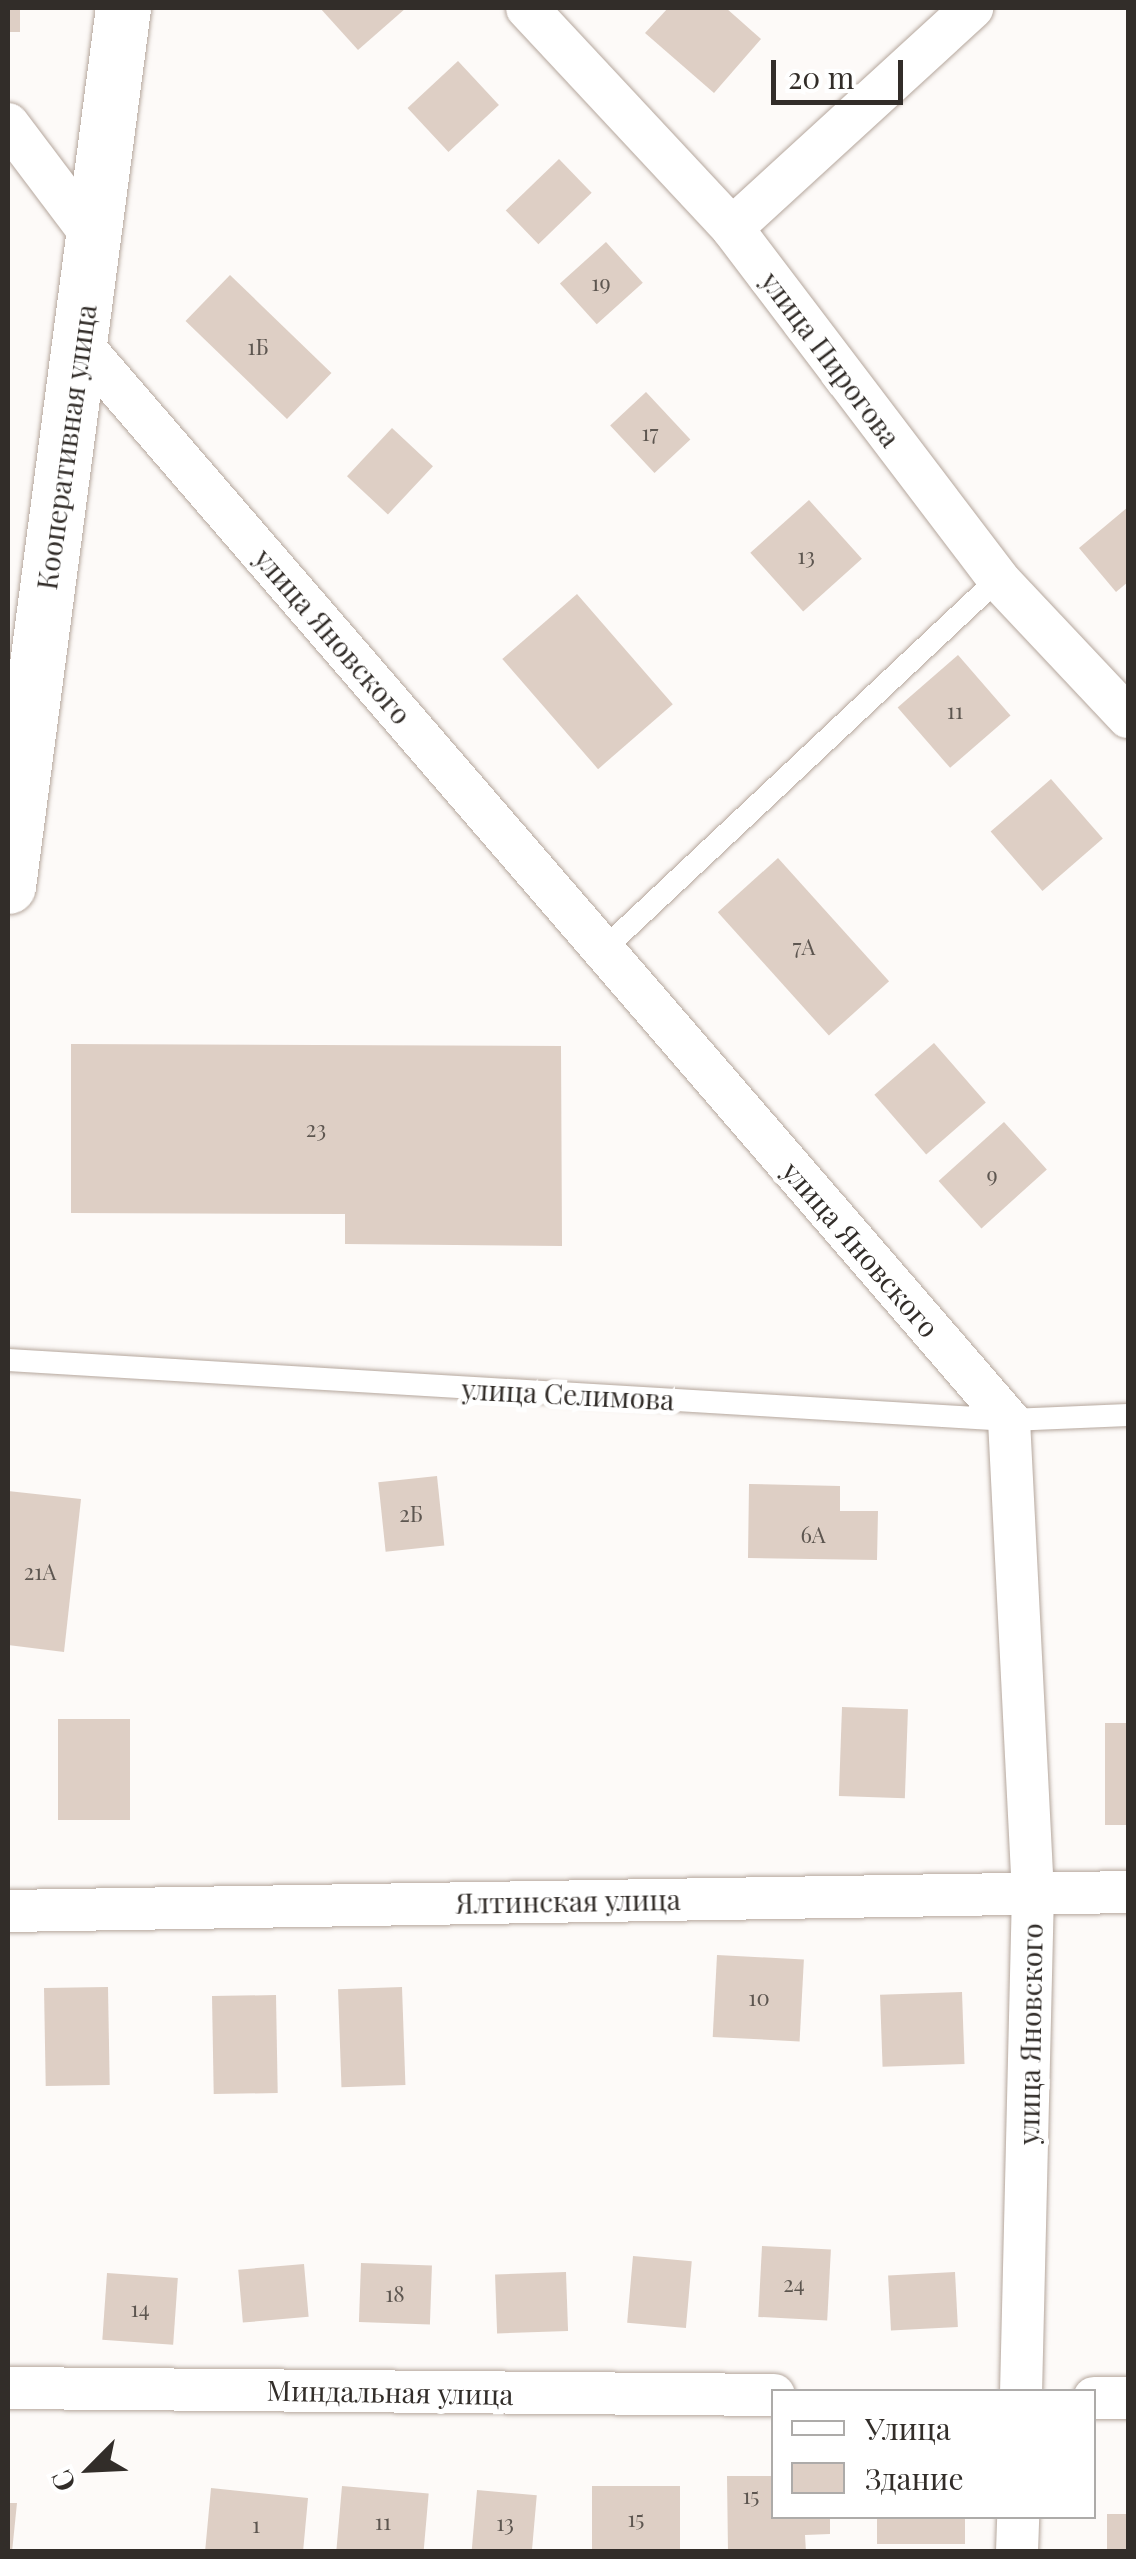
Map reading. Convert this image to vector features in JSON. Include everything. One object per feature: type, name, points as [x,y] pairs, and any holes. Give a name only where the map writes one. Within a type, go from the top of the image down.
[{"type":"street","name":"Кооперативная улица","points":[[8,886],[124,8]]},
{"type":"street","name":"улица Пирогова","points":[[526,8],[732,228],[998,579],[1128,717]]},
{"type":"street","points":[[732,228],[972,8]]},
{"type":"street","points":[[8,124],[93,237]]},
{"type":"street","name":"улица Яновского","points":[[80,342],[1008,1420],[1033,1892],[1021,2389]]},
{"type":"street","name":"Ялтинская улица","points":[[8,1911],[1128,1892]]},
{"type":"street","name":"Миндальная улица","points":[[8,2388],[771,2395]]},
{"type":"street","points":[[1096,2398],[1128,2398]]},
{"type":"street","points":[[1017,2552],[1018,2519]]},
{"type":"lane","points":[[604,950],[998,579]]},
{"type":"lane","name":"улица Селимова","points":[[8,1360],[1008,1420],[1128,1414]]},
{"type":"building","points":[[8,8],[20,8],[20,32],[8,32]]},
{"type":"building","points":[[320,8],[406,8],[358,50]]},
{"type":"building","points":[[668,8],[726,8],[761,39],[714,93],[645,33]]},
{"type":"building","points":[[458,61],[499,105],[448,152],[408,108]]},
{"type":"building","points":[[559,159],[592,193],[538,244],[506,210]]},
{"type":"building","points":[[606,242],[643,283],[597,324],[560,283]]},
{"type":"building","points":[[230,275],[331,373],[287,419],[186,321]]},
{"type":"building","points":[[646,392],[690,440],[654,473],[610,425]]},
{"type":"building","points":[[392,428],[433,466],[388,514],[347,476]]},
{"type":"building","points":[[809,500],[862,559],[803,612],[750,553]]},
{"type":"building","points":[[1128,507],[1128,582],[1116,592],[1079,548]]},
{"type":"building","points":[[577,594],[673,704],[598,769],[502,659]]},
{"type":"building","points":[[958,655],[1010,715],[950,768],[898,707]]},
{"type":"building","points":[[1051,779],[1103,839],[1042,891],[991,831]]},
{"type":"building","points":[[778,858],[889,981],[829,1036],[718,912]]},
{"type":"building","points":[[934,1043],[986,1103],[926,1154],[874,1095]]},
{"type":"building","points":[[71,1044],[561,1046],[562,1246],[345,1244],[345,1214],[71,1213]]},
{"type":"building","points":[[1004,1122],[1047,1170],[981,1228],[939,1181]]},
{"type":"building","points":[[437,1476],[444,1546],[386,1552],[378,1482]]},
{"type":"building","points":[[749,1484],[840,1486],[840,1511],[878,1511],[877,1560],[748,1558]]},
{"type":"building","points":[[8,1491],[81,1499],[64,1652],[8,1645]]},
{"type":"building","points":[[842,1707],[908,1709],[905,1798],[839,1796]]},
{"type":"building","points":[[58,1719],[130,1719],[130,1820],[58,1820]]},
{"type":"building","points":[[1105,1723],[1128,1723],[1128,1825],[1105,1825]]},
{"type":"building","points":[[717,1955],[804,1960],[800,2041],[713,2037]]},
{"type":"building","points":[[108,1987],[110,2085],[46,2086],[44,1988]]},
{"type":"building","points":[[402,1987],[405,2085],[341,2087],[338,1989]]},
{"type":"building","points":[[962,1992],[965,2064],[883,2067],[880,1995]]},
{"type":"building","points":[[276,1995],[278,2093],[214,2094],[212,1996]]},
{"type":"building","points":[[762,2246],[831,2250],[827,2321],[758,2317]]},
{"type":"building","points":[[633,2256],[692,2261],[686,2328],[627,2323]]},
{"type":"building","points":[[361,2263],[432,2265],[430,2324],[359,2322]]},
{"type":"building","points":[[304,2264],[309,2317],[243,2323],[238,2270]]},
{"type":"building","points":[[566,2272],[568,2331],[497,2333],[495,2274]]},
{"type":"building","points":[[955,2272],[958,2327],[891,2330],[888,2276]]},
{"type":"building","points":[[107,2273],[178,2278],[173,2345],[102,2340]]},
{"type":"building","points":[[727,2476],[771,2476],[771,2519],[830,2519],[830,2534],[805,2535],[806,2552],[728,2552]]},
{"type":"building","points":[[342,2486],[429,2494],[424,2552],[336,2552]]},
{"type":"building","points":[[592,2486],[680,2486],[680,2552],[592,2552]]},
{"type":"building","points":[[211,2488],[308,2498],[303,2552],[205,2552]]},
{"type":"building","points":[[477,2490],[537,2495],[532,2552],[472,2552]]},
{"type":"building","points":[[8,2503],[17,2503],[12,2552],[8,2552]]},
{"type":"building","points":[[1107,2514],[1128,2514],[1128,2552],[1107,2552]]},
{"type":"building","points":[[877,2519],[965,2519],[965,2544],[877,2544]]}]
